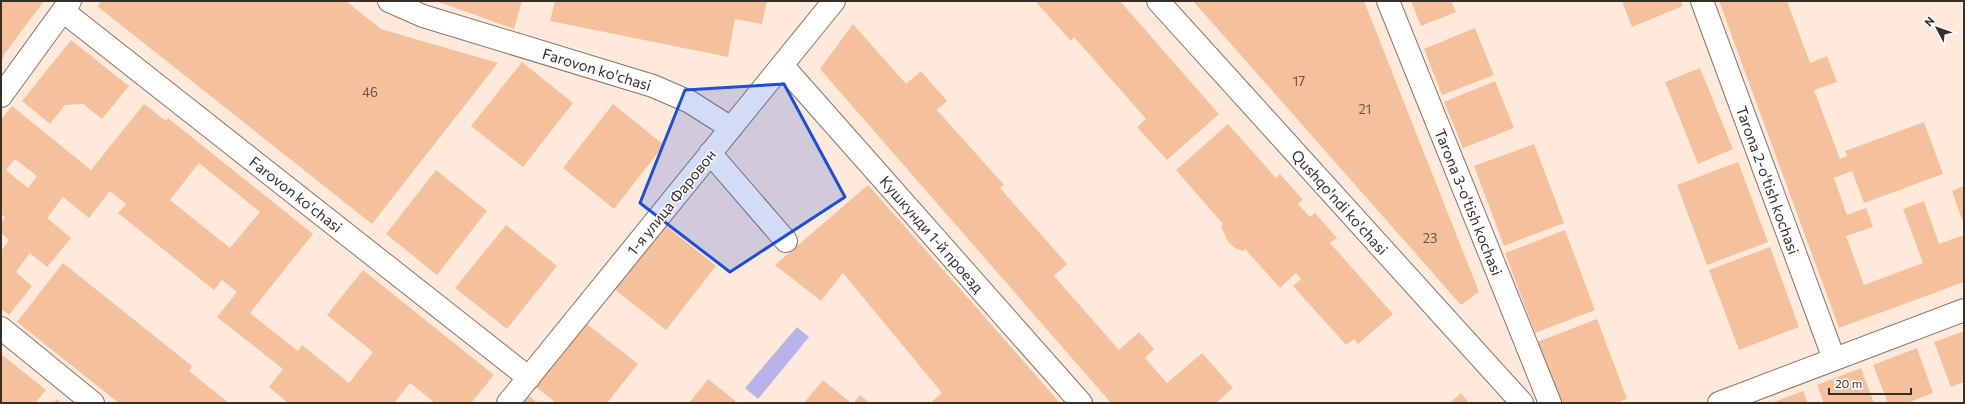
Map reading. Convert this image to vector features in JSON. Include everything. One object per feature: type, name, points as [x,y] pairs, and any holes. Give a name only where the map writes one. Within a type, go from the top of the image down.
[{"type":"street","name":"Farovon ko'chasi","points":[[389,1],[424,16],[665,90],[690,102],[731,128]]},
{"type":"street","name":"1-я улица Фаровон","points":[[508,403],[834,1]]},
{"type":"street","name":"Qushqo'ndi ko'chasi","points":[[1158,1],[1522,403]]},
{"type":"street","name":"Tarona 3-o'tish kochasi","points":[[1388,1],[1550,403]]},
{"type":"street","name":"Tarona 2-o'tish kochasi","points":[[1702,1],[1834,359]]},
{"type":"street","name":"Farovon ko'chasi","points":[[1,96],[67,6],[529,378]]},
{"type":"street","name":"Кушкунди 1-й проезд","points":[[782,65],[1081,403]]},
{"type":"street","points":[[710,153],[786,241]]},
{"type":"street","points":[[1719,403],[1964,310]]},
{"type":"street","points":[[1,328],[93,403]]},
{"type":"highlighted area","points":[[784,84],[845,197],[730,272],[640,203],[685,90]]},
{"type":"shaded area","points":[[797,327],[809,337],[758,399],[745,388]]},
{"type":"building","points":[[1,1],[44,1],[3,56],[4,57],[1,61]]},
{"type":"building","points":[[102,1],[346,1],[381,29],[498,63],[372,224],[97,6]]},
{"type":"building","points":[[436,1],[522,1],[514,29]]},
{"type":"building","points":[[555,1],[767,1],[762,24],[735,19],[728,57],[550,21]]},
{"type":"building","points":[[1035,1],[1120,1],[1219,114],[1167,160],[1137,127],[1146,119],[1074,37],[1071,41]]},
{"type":"building","points":[[1193,1],[1364,1],[1479,292],[1461,305]]},
{"type":"building","points":[[1411,1],[1451,1],[1456,12],[1421,26]]},
{"type":"building","points":[[1622,1],[1681,1],[1683,6],[1632,27]]},
{"type":"building","points":[[1719,1],[1787,1],[1810,63],[1827,56],[1837,82],[1814,90],[1840,159],[1847,156],[1845,151],[1924,122],[1943,174],[1864,203],[1852,171],[1834,178],[1847,215],[1866,208],[1873,227],[1846,236],[1864,285],[1923,263],[1903,209],[1924,201],[1939,244],[1964,235],[1964,282],[1839,328]]},
{"type":"building","points":[[853,24],[906,84],[921,71],[947,101],[937,110],[1004,185],[1000,188],[1067,264],[1054,276],[1119,350],[1139,332],[1154,349],[1145,358],[1167,383],[1202,353],[1233,388],[1216,403],[1111,403],[820,69]]},
{"type":"building","points":[[1475,28],[1494,75],[1442,95],[1424,49]]},
{"type":"building","points":[[71,40],[129,86],[102,119],[83,104],[65,105],[50,124],[22,101]]},
{"type":"building","points":[[522,62],[573,103],[523,167],[471,126]]},
{"type":"building","points":[[1700,68],[1733,149],[1698,164],[1665,82]]},
{"type":"building","points":[[1495,81],[1514,128],[1463,148],[1444,102]]},
{"type":"building","points":[[144,104],[166,121],[168,118],[313,234],[250,313],[298,351],[302,345],[349,383],[373,352],[327,315],[363,270],[494,375],[471,403],[435,403],[410,383],[394,403],[288,403],[269,387],[283,369],[217,317],[237,292],[222,280],[214,290],[118,213],[126,204],[110,191],[89,218],[63,197],[47,218],[71,238],[47,267],[30,253],[16,272],[32,286],[9,315],[1,309],[1,251],[9,240],[1,233],[1,223],[5,217],[1,214],[1,120],[12,106],[91,170]],"holes":[[[15,159],[37,176],[28,188],[6,170]],[[199,163],[260,212],[230,248],[170,200]]]},
{"type":"building","points":[[613,104],[664,145],[614,209],[563,168]]},
{"type":"building","points":[[1228,124],[1276,178],[1280,174],[1303,200],[1298,204],[1310,217],[1315,213],[1337,238],[1330,243],[1393,314],[1358,344],[1354,339],[1346,345],[1293,286],[1301,279],[1296,273],[1280,288],[1245,249],[1243,251],[1235,248],[1228,242],[1221,226],[1223,224],[1176,170]]},
{"type":"building","points":[[1534,144],[1564,223],[1504,246],[1474,166]]},
{"type":"building","points":[[1738,162],[1768,242],[1707,265],[1677,185]]},
{"type":"building","points":[[436,170],[487,211],[437,275],[386,234]]},
{"type":"building","points":[[868,185],[1060,403],[930,403],[942,393],[843,273],[821,301],[775,265]]},
{"type":"building","points":[[1964,186],[1964,225],[1952,191]]},
{"type":"building","points":[[506,225],[557,266],[507,329],[455,288]]},
{"type":"building","points":[[665,225],[716,266],[666,330],[614,289]]},
{"type":"building","points":[[1565,230],[1595,310],[1535,333],[1505,253]]},
{"type":"building","points":[[1770,247],[1799,327],[1739,350],[1709,270]]},
{"type":"building","points":[[63,263],[192,366],[189,371],[229,403],[119,403],[17,322]]},
{"type":"building","points":[[1597,319],[1627,399],[1615,403],[1560,403],[1537,342]]},
{"type":"building","points":[[587,324],[638,364],[607,403],[556,403],[536,387]]},
{"type":"building","points":[[1964,331],[1964,382],[1951,387],[1934,342]]},
{"type":"building","points":[[1917,348],[1933,393],[1907,403],[1888,403],[1873,365]]},
{"type":"building","points":[[1,354],[46,390],[35,403],[1,403]]},
{"type":"building","points":[[1861,368],[1874,403],[1824,403],[1817,385]]},
{"type":"building","points":[[708,379],[738,403],[689,403]]},
{"type":"building","points":[[823,380],[851,403],[804,403]]},
{"type":"building","points":[[1803,391],[1808,403],[1771,403]]},
{"type":"building","points":[[1461,393],[1469,403],[1450,403]]},
{"type":"building","points":[[860,395],[870,403],[853,403]]},
{"type":"building","points":[[529,396],[538,403],[524,403]]},
{"type":"building","points":[[57,399],[62,403],[54,403]]}]
